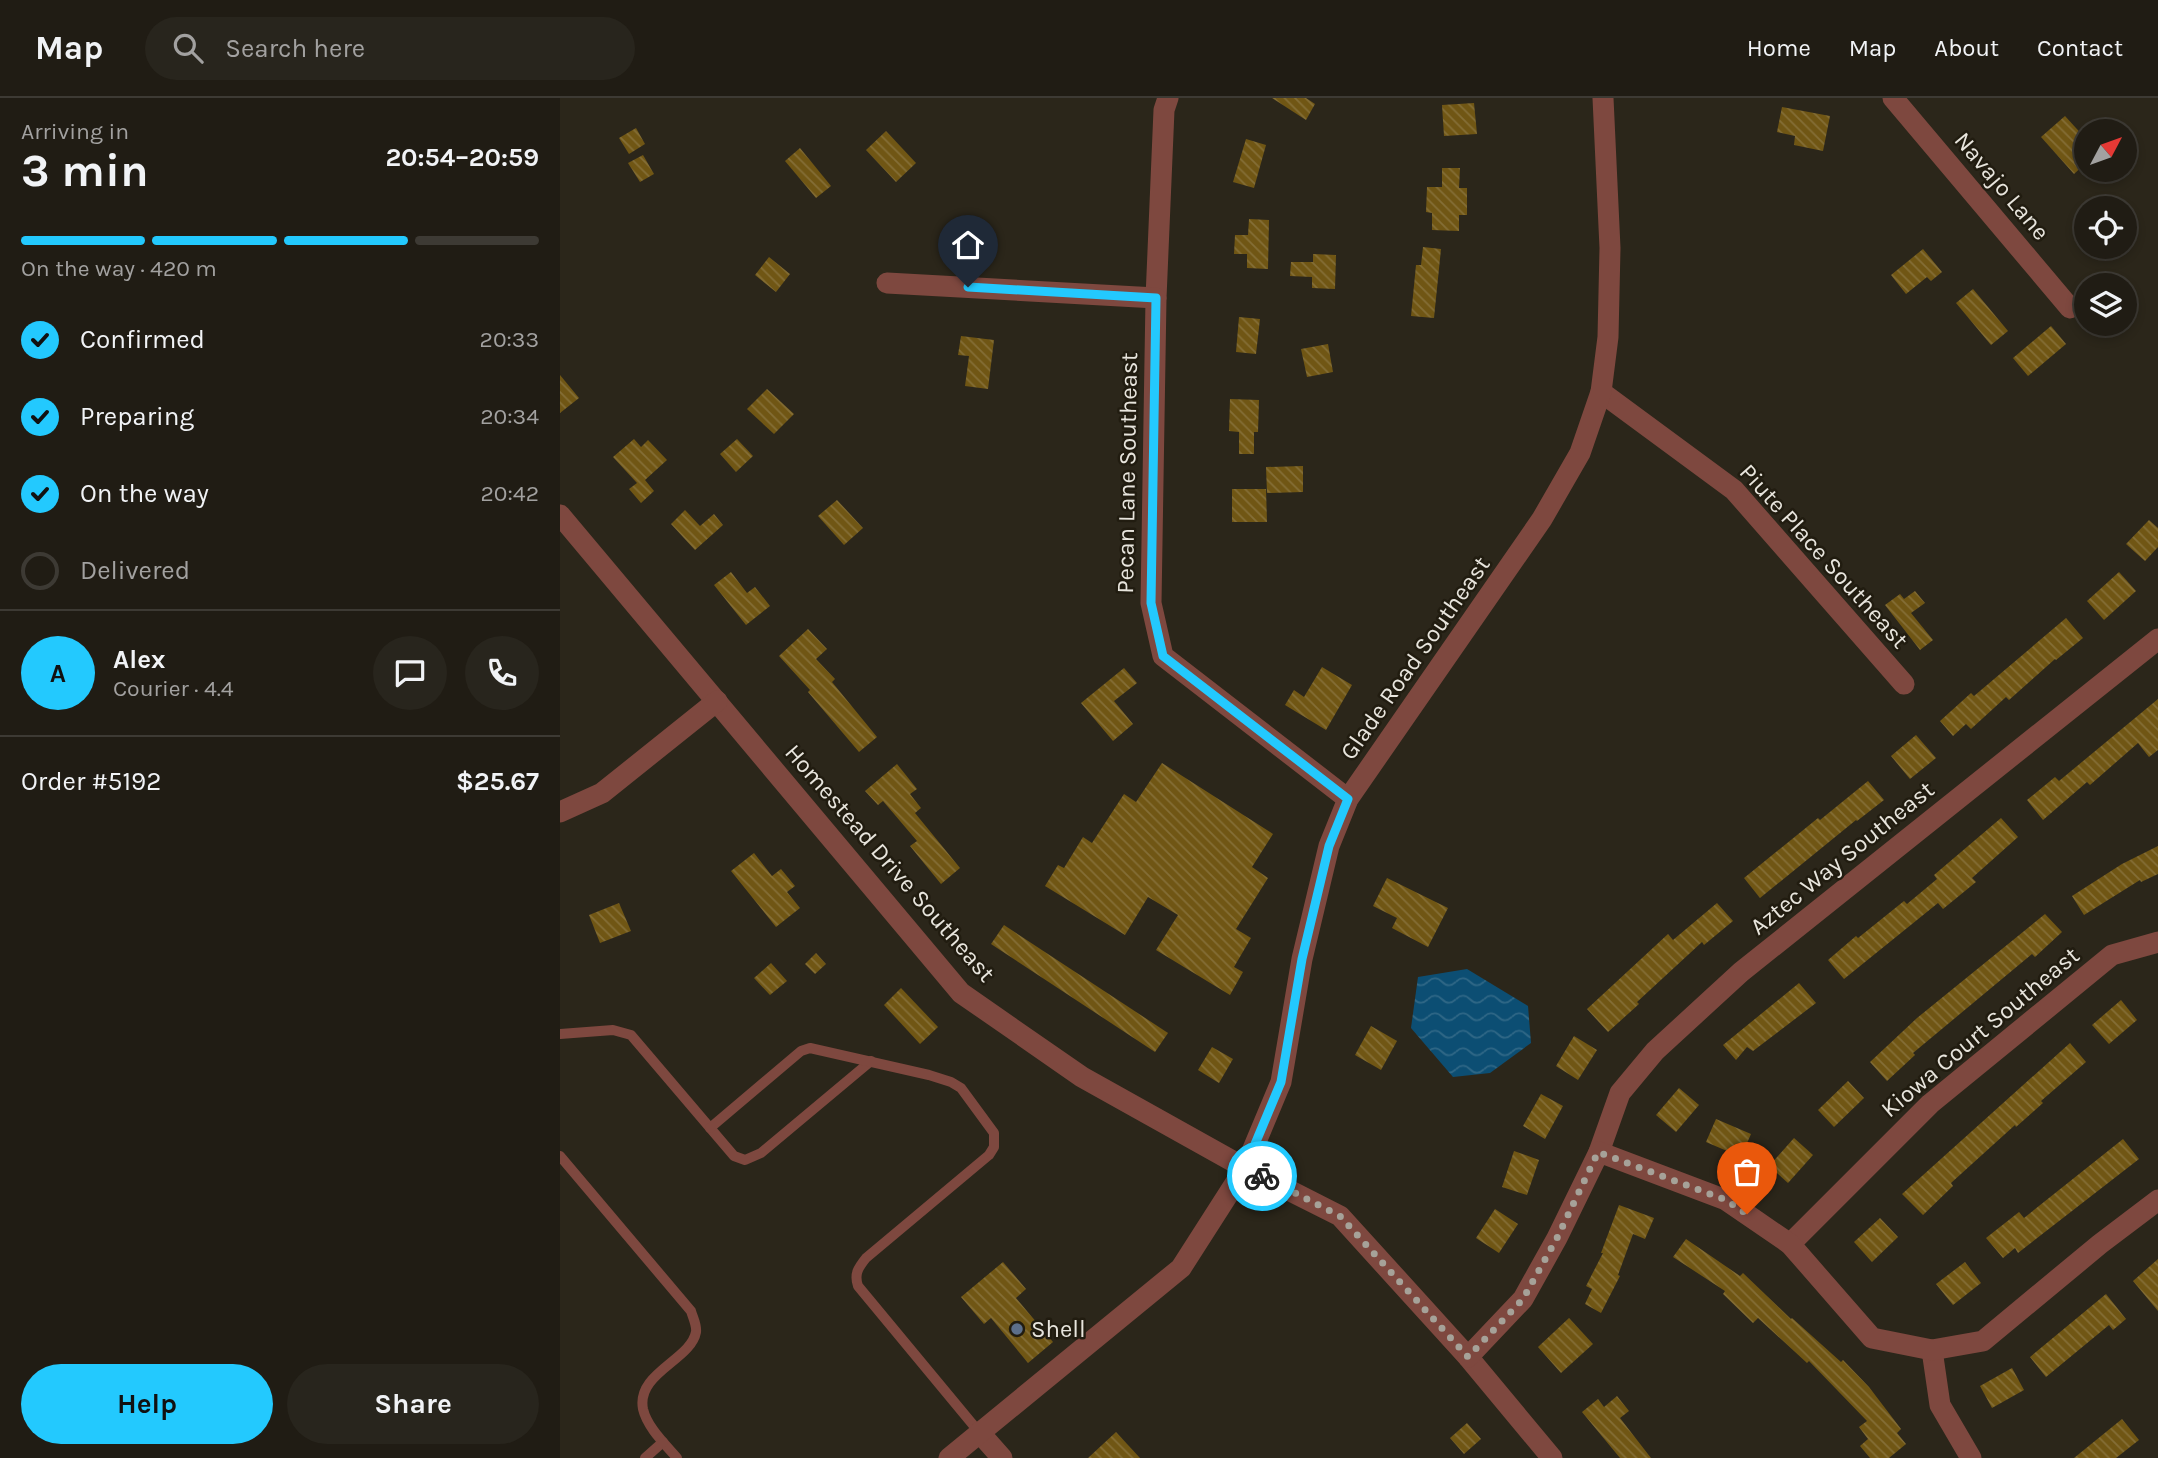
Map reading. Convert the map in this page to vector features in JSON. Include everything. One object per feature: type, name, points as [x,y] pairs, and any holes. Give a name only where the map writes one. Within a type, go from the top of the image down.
[{"type":"street","name":"Pecan Lane Southeast","points":[[1168,98],[1164,110],[1156,298],[1151,603],[1163,656],[1348,799]]},
{"type":"street","name":"Glade Road Southeast","points":[[949,1458],[1181,1268],[1245,1168],[1281,1082],[1302,959],[1329,846],[1348,799],[1542,519],[1580,453],[1601,392],[1608,337],[1610,248],[1603,98]]},
{"type":"street","name":"Navajo Lane","points":[[1894,98],[2070,308]]},
{"type":"street","points":[[887,282],[1156,298]]},
{"type":"street","name":"Piute Place Southeast","points":[[1601,392],[1734,489],[1904,684]]},
{"type":"street","name":"Homestead Drive Southeast","points":[[560,515],[961,993],[1082,1077],[1245,1168],[1340,1216],[1468,1357],[1552,1458]]},
{"type":"street","name":"Aztec Way Southeast","points":[[1468,1357],[1523,1299],[1557,1238],[1598,1152],[1620,1093],[1655,1051],[1741,972],[2158,639]]},
{"type":"street","points":[[560,812],[602,793],[717,701]]},
{"type":"street","name":"Kiowa Court Southeast","points":[[1790,1244],[1930,1104],[2112,955],[2158,942]]},
{"type":"street","points":[[1598,1152],[1726,1200],[1790,1244],[1872,1338],[1932,1350],[1983,1341],[2100,1244],[2158,1200]]},
{"type":"street","points":[[1932,1350],[1940,1405],[1970,1458]]},
{"type":"street","points":[[979,1432],[1002,1458]]},
{"type":"lane","points":[[560,1034],[613,1030],[631,1035],[734,1156],[746,1160],[754,1157],[870,1061]]},
{"type":"lane","points":[[710,1128],[801,1051],[810,1048],[951,1082],[961,1088],[990,1124],[994,1133],[994,1147],[989,1155],[866,1258],[858,1268],[856,1279],[858,1286],[979,1432]]},
{"type":"lane","points":[[560,1156],[691,1311],[696,1333],[690,1344],[646,1387],[643,1397],[643,1409],[648,1422],[677,1458]]},
{"type":"lane","points":[[645,1458],[663,1442]]},
{"type":"water","points":[[1467,969],[1528,1006],[1531,1043],[1490,1073],[1453,1077],[1411,1028],[1418,977]]},
{"type":"building","points":[[1272,98],[1306,98],[1315,104],[1306,120]]},
{"type":"building","points":[[1474,103],[1477,134],[1444,136],[1442,105]]},
{"type":"building","points":[[1782,107],[1830,116],[1823,151],[1794,145],[1795,136],[1777,132]]},
{"type":"building","points":[[2065,116],[2074,126],[2074,174],[2041,137]]},
{"type":"building","points":[[636,128],[645,144],[629,154],[619,138]]},
{"type":"building","points":[[886,131],[916,163],[896,182],[866,150]]},
{"type":"building","points":[[1246,139],[1266,145],[1254,188],[1233,182]]},
{"type":"building","points":[[800,148],[831,186],[816,198],[785,161]]},
{"type":"building","points":[[643,155],[654,174],[640,182],[628,163]]},
{"type":"building","points":[[1442,168],[1460,168],[1459,188],[1467,188],[1467,215],[1459,215],[1459,231],[1432,230],[1432,213],[1426,212],[1427,187],[1442,187]]},
{"type":"building","points":[[1249,219],[1269,220],[1268,269],[1247,268],[1247,254],[1234,254],[1235,235],[1248,235]]},
{"type":"building","points":[[1423,247],[1441,249],[1434,318],[1411,316],[1416,265],[1421,265]]},
{"type":"building","points":[[1923,249],[1942,272],[1931,281],[1927,277],[1906,294],[1891,275]]},
{"type":"building","points":[[1313,254],[1336,255],[1335,289],[1312,288],[1312,277],[1290,276],[1291,262],[1313,262]]},
{"type":"building","points":[[769,257],[790,274],[776,292],[755,275]]},
{"type":"building","points":[[1973,289],[2008,331],[1991,345],[1956,303]]},
{"type":"building","points":[[1239,317],[1260,319],[1256,354],[1236,352]]},
{"type":"building","points":[[2051,326],[2066,344],[2028,376],[2013,358]]},
{"type":"building","points":[[961,336],[994,340],[988,389],[965,386],[969,356],[958,355]]},
{"type":"building","points":[[1328,344],[1333,372],[1307,377],[1301,349]]},
{"type":"building","points":[[560,375],[579,398],[560,413]]},
{"type":"building","points":[[767,389],[794,414],[774,434],[747,409]]},
{"type":"building","points":[[1230,399],[1259,400],[1254,454],[1239,454],[1239,432],[1229,431]]},
{"type":"building","points":[[634,439],[641,447],[648,440],[667,460],[645,480],[654,491],[641,503],[629,489],[637,483],[613,457]]},
{"type":"building","points":[[737,439],[753,456],[736,472],[720,454]]},
{"type":"building","points":[[1303,466],[1303,492],[1267,493],[1266,467]]},
{"type":"building","points":[[1232,489],[1266,489],[1267,522],[1232,522]]},
{"type":"building","points":[[837,500],[863,528],[844,545],[818,516]]},
{"type":"building","points":[[685,510],[700,526],[714,514],[723,525],[695,550],[671,524]]},
{"type":"building","points":[[2149,520],[2158,528],[2158,547],[2145,561],[2126,544]]},
{"type":"building","points":[[731,572],[747,593],[755,587],[770,606],[746,625],[714,585]]},
{"type":"building","points":[[2119,572],[2136,591],[2104,620],[2087,601]]},
{"type":"building","points":[[1915,591],[1925,603],[1911,613],[1933,640],[1920,650],[1885,605],[1900,594],[1904,599]]},
{"type":"building","points":[[2066,618],[2083,638],[2009,700],[2006,697],[1971,729],[1966,724],[1953,736],[1940,721],[1971,693],[1974,696]]},
{"type":"building","points":[[808,629],[827,649],[816,659],[835,679],[832,682],[877,737],[859,752],[779,656]]},
{"type":"building","points":[[1322,667],[1352,685],[1326,730],[1285,705],[1294,690],[1304,697]]},
{"type":"building","points":[[1124,668],[1137,683],[1114,701],[1133,724],[1113,741],[1081,703]]},
{"type":"building","points":[[2158,699],[2158,750],[2149,757],[2138,743],[2090,785],[2087,782],[2043,820],[2027,800],[2055,777],[2059,781]]},
{"type":"building","points":[[1916,735],[1936,758],[1910,779],[1891,756]]},
{"type":"building","points":[[1162,763],[1273,834],[1252,867],[1268,878],[1236,929],[1251,938],[1234,967],[1243,972],[1230,995],[1156,950],[1178,915],[1148,897],[1125,935],[1045,886],[1058,865],[1064,868],[1083,837],[1092,843],[1124,794],[1136,802]]},
{"type":"building","points":[[897,764],[917,789],[910,794],[921,808],[915,813],[960,868],[941,884],[910,846],[917,841],[883,801],[878,805],[865,791]]},
{"type":"building","points":[[1868,781],[1884,800],[1760,898],[1744,878]]},
{"type":"building","points":[[2001,818],[2018,837],[1972,878],[1976,882],[1943,909],[1938,903],[1844,979],[1828,960],[1904,901],[1907,904],[1937,879],[1934,875]]},
{"type":"building","points":[[2158,846],[2158,874],[2141,882],[2140,880],[2084,915],[2072,896],[2122,864]]},
{"type":"building","points":[[754,853],[772,876],[781,869],[795,886],[787,892],[800,908],[776,927],[731,871]]},
{"type":"building","points":[[1387,878],[1448,908],[1428,947],[1392,928],[1397,918],[1373,906]]},
{"type":"building","points":[[619,903],[631,931],[600,943],[589,915]]},
{"type":"building","points":[[1717,903],[1733,921],[1704,945],[1702,942],[1608,1032],[1587,1009],[1668,934],[1673,940]]},
{"type":"building","points":[[2045,914],[2062,932],[2035,957],[2032,954],[1913,1053],[1915,1055],[1887,1081],[1870,1062],[1917,1018]]},
{"type":"building","points":[[1004,925],[1168,1033],[1155,1052],[991,944]]},
{"type":"building","points":[[816,953],[826,964],[815,974],[805,964]]},
{"type":"building","points":[[771,963],[787,981],[770,995],[754,978]]},
{"type":"building","points":[[1799,983],[1816,1003],[1753,1051],[1747,1047],[1736,1060],[1723,1045]]},
{"type":"building","points":[[901,988],[938,1027],[920,1044],[884,1005]]},
{"type":"building","points":[[2121,1000],[2137,1020],[2109,1044],[2092,1025]]},
{"type":"building","points":[[1371,1026],[1397,1041],[1381,1070],[1355,1055]]},
{"type":"building","points":[[1574,1036],[1597,1050],[1578,1080],[1556,1066]]},
{"type":"building","points":[[2070,1043],[2086,1062],[1951,1183],[1953,1186],[1923,1215],[1902,1194]]},
{"type":"building","points":[[1212,1047],[1233,1059],[1219,1083],[1198,1070]]},
{"type":"building","points":[[1848,1081],[1864,1098],[1834,1127],[1818,1110]]},
{"type":"building","points":[[1679,1088],[1699,1105],[1676,1132],[1656,1115]]},
{"type":"building","points":[[1541,1094],[1563,1106],[1545,1139],[1523,1126]]},
{"type":"building","points":[[1716,1119],[1751,1134],[1741,1157],[1706,1142]]},
{"type":"building","points":[[1794,1138],[1813,1155],[1788,1183],[1769,1166]]},
{"type":"building","points":[[2123,1139],[2139,1159],[2018,1253],[2015,1248],[2003,1258],[1986,1238],[2019,1212],[2024,1218]]},
{"type":"building","points":[[1514,1151],[1539,1160],[1527,1195],[1502,1187]]},
{"type":"building","points":[[1619,1205],[1654,1218],[1645,1239],[1633,1234],[1618,1275],[1620,1276],[1601,1313],[1585,1304],[1592,1289],[1586,1286],[1603,1253]]},
{"type":"building","points":[[1495,1209],[1518,1224],[1499,1253],[1476,1238]]},
{"type":"building","points":[[1880,1218],[1898,1237],[1872,1262],[1854,1242]]},
{"type":"building","points":[[1686,1239],[1740,1276],[1743,1273],[1791,1319],[1841,1362],[1843,1360],[1869,1387],[1901,1429],[1897,1433],[1906,1444],[1889,1458],[1870,1458],[1860,1446],[1868,1439],[1859,1427],[1867,1421],[1809,1361],[1807,1363],[1758,1318],[1753,1323],[1723,1294],[1725,1291],[1673,1257]]},
{"type":"building","points":[[2158,1259],[2158,1311],[2133,1281]]},
{"type":"building","points":[[1003,1262],[1026,1289],[1016,1298],[1053,1342],[1028,1363],[991,1318],[984,1324],[961,1297]]},
{"type":"building","points":[[1965,1262],[1981,1283],[1953,1305],[1936,1284]]},
{"type":"building","points":[[2106,1294],[2126,1319],[2113,1330],[2109,1325],[2046,1377],[2030,1357]]},
{"type":"building","points":[[1569,1318],[1593,1344],[1561,1373],[1538,1347]]},
{"type":"building","points":[[2012,1368],[2024,1390],[1992,1408],[1980,1386]]},
{"type":"building","points":[[1617,1396],[1629,1411],[1620,1418],[1651,1458],[1620,1458],[1582,1412],[1598,1399],[1604,1407]]},
{"type":"building","points":[[2122,1419],[2139,1440],[2116,1458],[2074,1458]]},
{"type":"building","points":[[1467,1423],[1481,1439],[1464,1454],[1450,1438]]},
{"type":"building","points":[[1116,1432],[1140,1458],[1088,1458]]},
{"type":"way so far","points":[[1262,1176],[1340,1216],[1468,1357],[1523,1299],[1557,1238],[1598,1152],[1726,1200],[1747,1214]]},
{"type":"place","name":"Shell","points":[[1017,1329]]},
{"type":"route","points":[[968,287],[1156,298],[1151,603],[1163,656],[1348,799],[1329,846],[1302,959],[1281,1082],[1245,1168],[1262,1176]]}]
